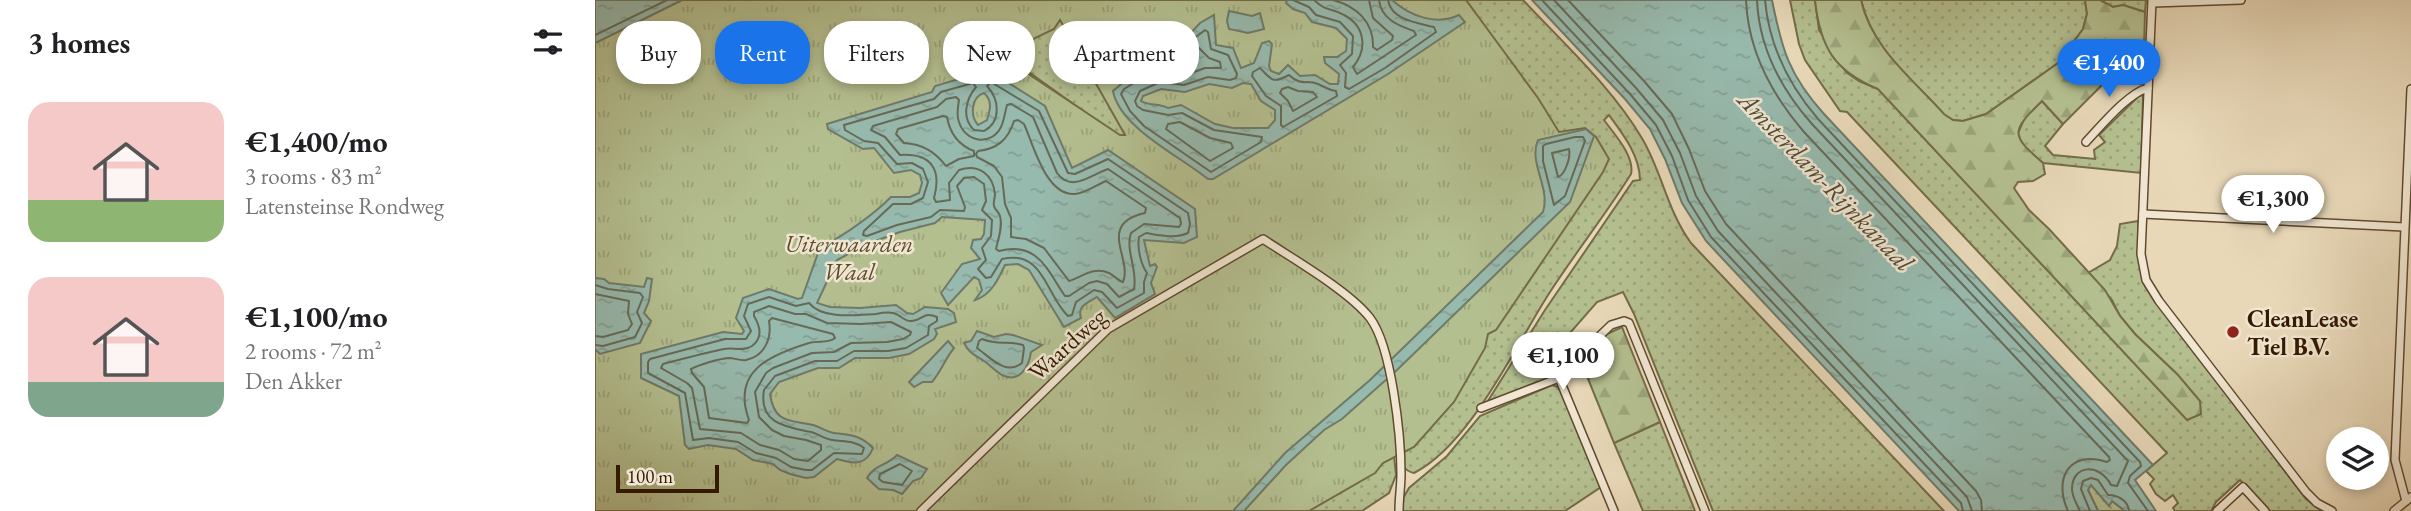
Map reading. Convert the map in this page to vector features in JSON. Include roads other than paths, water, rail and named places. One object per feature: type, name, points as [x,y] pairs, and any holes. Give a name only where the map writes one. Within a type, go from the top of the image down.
[{"type":"street","points":[[2241,0],[2152,2],[2142,263],[2146,280],[2159,301],[2306,492],[2317,503],[2332,511]]},
{"type":"street","points":[[2086,142],[2131,97],[2147,88]]},
{"type":"street","points":[[2408,511],[2395,460],[2407,311],[2405,227],[2411,89]]},
{"type":"street","points":[[2143,214],[2405,227]]},
{"type":"street","name":"Waardweg","points":[[921,511],[1108,329],[1263,239],[1351,300],[1369,317],[1378,331],[1391,382],[1401,475],[1399,511]]},
{"type":"street","points":[[1481,408],[1559,378],[1611,325],[1624,321],[1632,326],[1705,511]]},
{"type":"street","points":[[1559,378],[1614,511]]},
{"type":"street","points":[[2217,511],[2243,487],[2265,511]]},
{"type":"street","points":[[2394,511],[2407,500]]},
{"type":"water","points":[[595,0],[682,0],[640,21],[616,21],[616,33],[595,43]]},
{"type":"water","points":[[1287,0],[1392,0],[1407,11],[1424,18],[1441,20],[1459,15],[1465,22],[1388,74],[1213,179],[1208,179],[1136,127],[1117,103],[1113,91],[1121,84],[1199,84],[1199,24],[1214,15],[1216,45],[1233,48],[1241,68],[1254,63],[1262,43],[1269,41],[1272,44],[1269,66],[1271,71],[1279,74],[1288,65],[1300,76],[1315,75],[1330,84],[1338,84],[1339,74],[1325,63],[1324,57],[1337,57],[1346,51],[1347,39],[1336,28],[1312,22],[1305,13],[1286,3]],"holes":[[[1243,83],[1251,84],[1261,101],[1275,110],[1275,120],[1268,128],[1233,128],[1215,124],[1181,105],[1168,108],[1141,101],[1143,96],[1161,89],[1185,92],[1209,84],[1232,88]]]},
{"type":"water","name":"Amsterdam-Rijnkanaal","points":[[1532,0],[1772,0],[1779,33],[1789,61],[1812,100],[2153,465],[2135,480],[2156,511],[2125,511],[2112,501],[2109,506],[2091,485],[2088,490],[2098,511],[1959,511],[1706,241],[1682,203],[1650,129]]},
{"type":"water","points":[[1229,11],[1252,16],[1260,13],[1264,29],[1248,33],[1229,29]]},
{"type":"water","points":[[943,84],[1010,84],[1045,106],[1072,168],[1108,150],[1195,209],[1197,237],[1184,243],[1144,240],[1150,266],[1155,264],[1157,267],[1151,283],[1155,294],[1115,318],[1097,297],[1080,310],[1081,318],[1064,327],[1029,270],[1018,264],[1005,265],[990,291],[975,300],[982,290],[979,280],[974,277],[948,305],[941,293],[962,264],[980,259],[971,248],[973,240],[981,239],[984,234],[985,220],[942,217],[935,223],[867,244],[837,260],[817,303],[830,307],[860,308],[896,305],[913,314],[925,307],[948,309],[954,313],[956,322],[935,329],[937,334],[934,339],[909,354],[889,358],[855,358],[839,368],[818,368],[779,382],[770,394],[775,410],[790,421],[864,440],[873,448],[867,458],[859,462],[837,459],[814,477],[806,478],[780,470],[773,464],[753,460],[736,449],[708,445],[689,449],[685,445],[679,396],[641,378],[641,354],[723,332],[742,334],[744,331],[736,318],[743,298],[769,289],[802,298],[821,248],[858,225],[891,197],[910,197],[919,193],[922,183],[920,175],[911,170],[894,173],[874,148],[863,149],[828,129],[827,124],[932,92],[935,86]],"holes":[[[984,93],[989,99],[987,120],[978,125],[973,107],[976,98]]]},
{"type":"water","points":[[1586,129],[1594,136],[1570,202],[1397,370],[1286,465],[1244,511],[1233,511],[1285,453],[1370,380],[1543,212],[1544,194],[1536,158],[1538,140]]},
{"type":"water","points":[[595,278],[609,283],[644,287],[647,278],[652,279],[649,301],[644,313],[651,321],[640,343],[600,354],[595,349]]},
{"type":"water","points":[[977,331],[994,337],[1013,335],[1042,345],[1031,352],[1023,372],[1008,377],[997,372],[966,346],[964,343],[971,341]]},
{"type":"water","points":[[948,341],[954,348],[935,378],[932,382],[923,382],[914,387],[909,382]]},
{"type":"water","points":[[897,455],[927,469],[921,478],[913,481],[902,494],[879,489],[867,478]]},
{"type":"place","name":"CleanLease Tiel B.V.","points":[[2233,332]]},
{"type":"park label","name":"Uiterwaarden Waal","points":[[849,257]]}]
